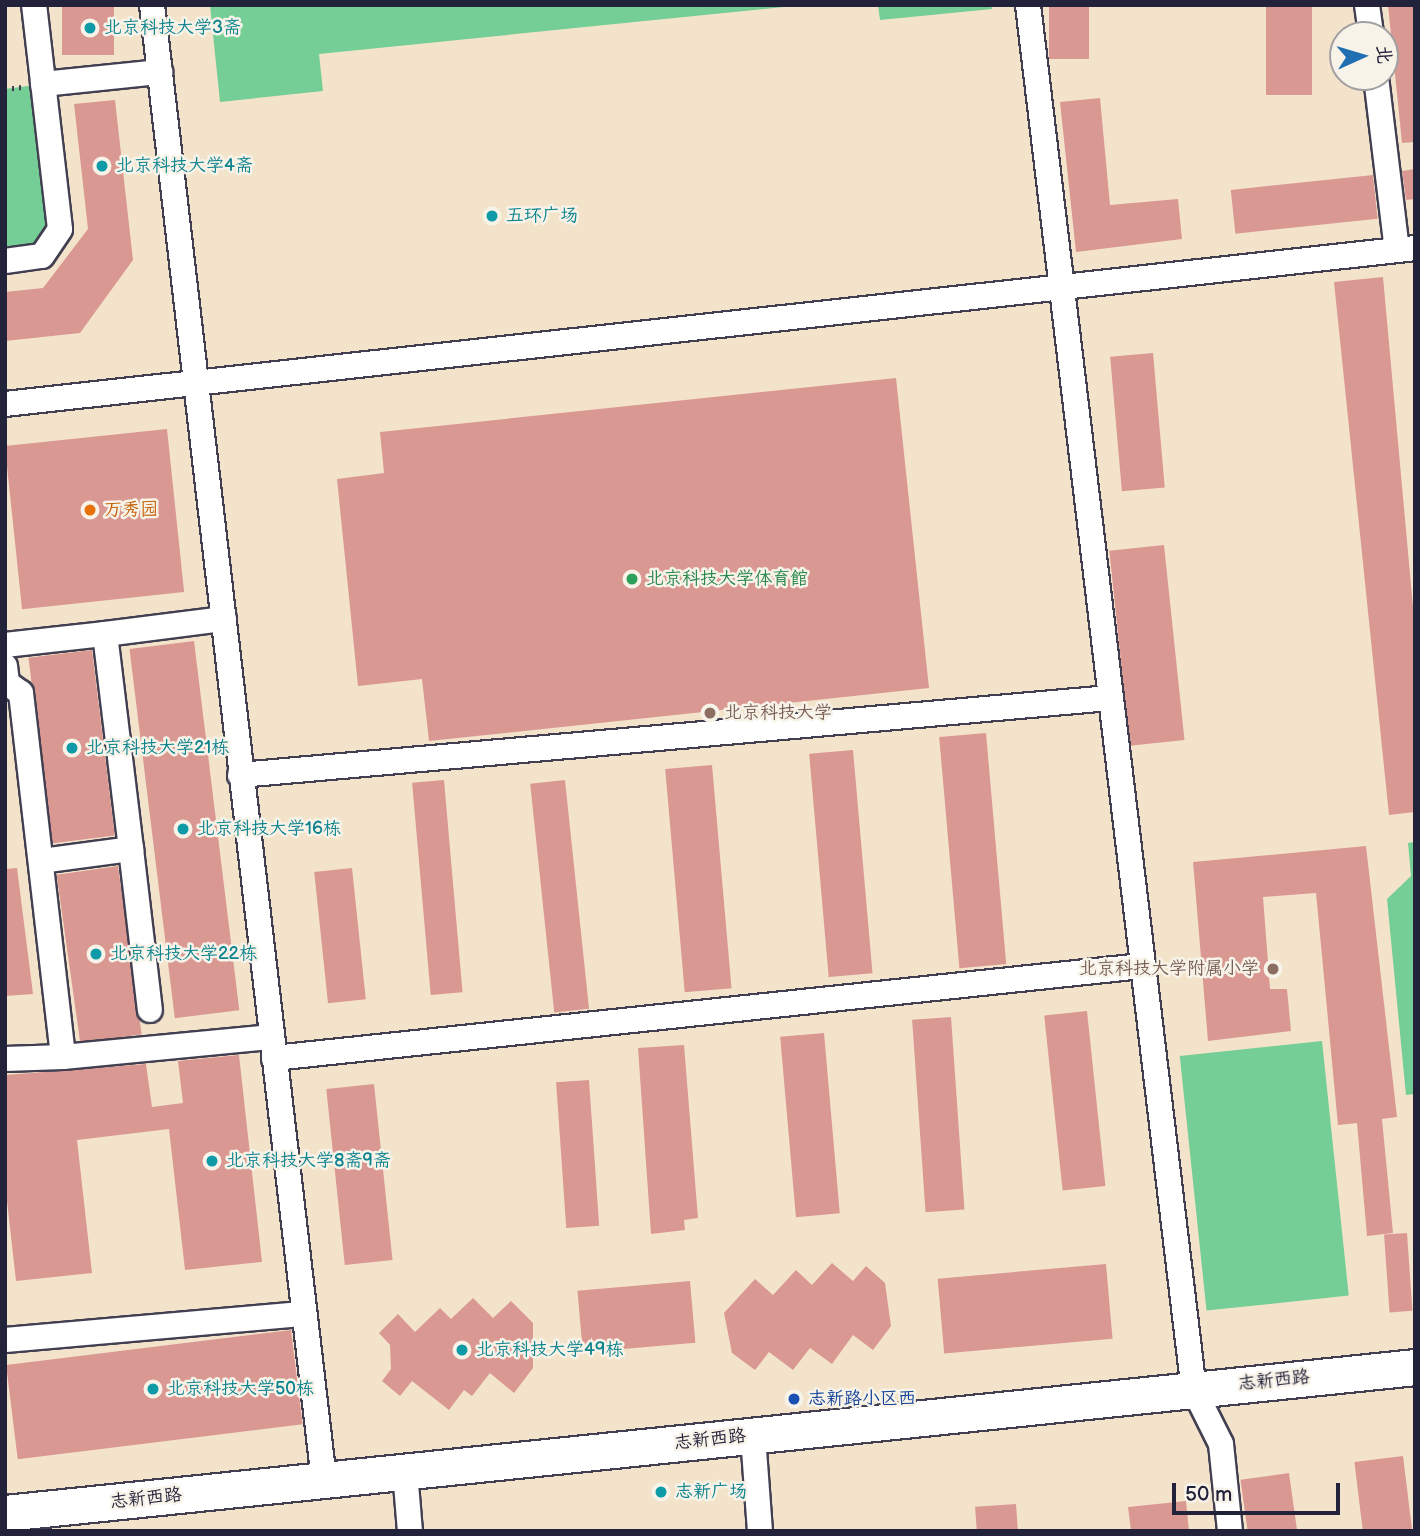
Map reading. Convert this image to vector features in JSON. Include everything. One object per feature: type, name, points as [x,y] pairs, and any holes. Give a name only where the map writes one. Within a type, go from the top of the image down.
[{"type":"street","points":[[5,261],[41,256],[60,229],[34,5]]},
{"type":"street","points":[[152,5],[194,387],[224,619],[324,1481]]},
{"type":"street","points":[[1028,5],[1194,1390],[1221,1444],[1230,1531]]},
{"type":"street","points":[[43,84],[160,72]]},
{"type":"street","points":[[5,404],[194,387],[1406,249],[1378,91]]},
{"type":"street","points":[[5,645],[224,619]]},
{"type":"street","points":[[105,634],[150,1010]]},
{"type":"street","points":[[6,677],[21,693],[63,1056]]},
{"type":"street","points":[[240,775],[1110,698]]},
{"type":"street","points":[[41,861],[131,849]]},
{"type":"street","points":[[5,1059],[273,1047],[1142,966]]},
{"type":"street","points":[[5,1340],[304,1314]]},
{"type":"street","name":"志新西路","points":[[5,1513],[1415,1367]]},
{"type":"street","points":[[753,1436],[760,1531]]},
{"type":"street","points":[[405,1472],[410,1531]]},
{"type":"green space","points":[[210,5],[803,5],[319,54],[323,91],[220,102]]},
{"type":"green space","points":[[878,5],[991,5],[992,9],[880,20]]},
{"type":"green space","points":[[43,84],[60,229],[42,256],[5,260],[5,89]]},
{"type":"green space","points":[[1415,842],[1415,1094],[1406,1095],[1387,899],[1411,876],[1408,843]]},
{"type":"green space","points":[[1322,1041],[1349,1296],[1207,1311],[1180,1056]]},
{"type":"building","name":"北京科技大学3斋","points":[[62,5],[114,5],[114,55],[62,55]]},
{"type":"building","points":[[1049,5],[1089,5],[1089,59],[1049,59]]},
{"type":"building","points":[[1266,5],[1312,5],[1312,95],[1266,95]]},
{"type":"building","points":[[1388,5],[1415,5],[1415,142],[1402,143],[1397,91],[1399,91],[1399,21],[1390,21]]},
{"type":"building","points":[[1100,98],[1110,205],[1178,199],[1182,239],[1076,252],[1060,102]]},
{"type":"building","name":"北京科技大学4斋","points":[[115,100],[133,260],[80,333],[5,341],[5,292],[43,288],[88,229],[74,104]]},
{"type":"building","points":[[1415,169],[1415,199],[1406,200],[1402,171]]},
{"type":"building","points":[[1373,175],[1378,219],[1235,234],[1231,190]]},
{"type":"building","points":[[1383,277],[1415,629],[1415,812],[1389,815],[1334,282]]},
{"type":"building","points":[[1153,353],[1165,487],[1122,491],[1110,357]]},
{"type":"building","name":"北京科技大学体育館","points":[[896,378],[929,688],[429,741],[422,679],[358,686],[337,479],[384,473],[380,432]]},
{"type":"building","name":"万秀园","points":[[167,429],[184,592],[22,609],[5,446]]},
{"type":"building","points":[[1164,545],[1184,740],[1130,746],[1109,551]]},
{"type":"building","name":"北京科技大学16栋","points":[[194,641],[239,1010],[175,1018],[129,649]]},
{"type":"building","name":"北京科技大学21栋","points":[[92,650],[115,836],[51,843],[28,658]]},
{"type":"building","points":[[986,733],[1006,964],[959,968],[939,737]]},
{"type":"building","points":[[853,750],[873,973],[829,977],[809,754]]},
{"type":"building","points":[[712,765],[732,988],[685,992],[665,769]]},
{"type":"building","points":[[444,780],[463,992],[431,995],[412,783]]},
{"type":"building","points":[[565,780],[589,1009],[554,1012],[530,784]]},
{"type":"building","points":[[1366,846],[1397,1117],[1382,1119],[1393,1233],[1367,1236],[1357,1123],[1338,1125],[1316,893],[1263,897],[1270,989],[1287,989],[1291,1031],[1208,1041],[1193,862]]},
{"type":"building","name":"北京科技大学22栋","points":[[118,866],[142,1034],[80,1043],[57,875]]},
{"type":"building","points":[[17,868],[33,994],[5,996],[5,869]]},
{"type":"building","points":[[352,868],[366,999],[328,1003],[314,872]]},
{"type":"building","points":[[1087,1011],[1105,1186],[1063,1191],[1044,1015]]},
{"type":"building","points":[[951,1017],[964,1210],[926,1212],[912,1020]]},
{"type":"building","points":[[824,1033],[840,1213],[796,1217],[780,1037]]},
{"type":"building","points":[[684,1045],[698,1218],[684,1220],[685,1230],[651,1234],[638,1048]]},
{"type":"building","name":"北京科技大学8斋9斋","points":[[239,1055],[262,1262],[185,1270],[169,1129],[77,1140],[92,1273],[16,1281],[5,1183],[5,1075],[146,1064],[152,1107],[183,1103],[178,1061]]},
{"type":"building","points":[[589,1080],[599,1226],[566,1228],[556,1082]]},
{"type":"building","points":[[374,1084],[393,1260],[345,1265],[326,1089]]},
{"type":"building","points":[[1407,1233],[1412,1311],[1389,1312],[1384,1235]]},
{"type":"building","points":[[832,1263],[853,1281],[866,1266],[885,1283],[891,1326],[873,1350],[853,1335],[832,1364],[810,1348],[793,1370],[769,1352],[755,1370],[732,1353],[724,1313],[755,1279],[773,1295],[796,1270],[812,1285]]},
{"type":"building","points":[[1106,1264],[1113,1339],[944,1353],[938,1279]]},
{"type":"building","points":[[690,1281],[695,1343],[583,1353],[577,1291]]},
{"type":"building","name":"北京科技大学49栋","points":[[473,1298],[493,1318],[511,1301],[533,1323],[533,1368],[514,1393],[490,1373],[472,1396],[464,1390],[449,1410],[412,1381],[400,1396],[382,1381],[391,1369],[390,1345],[379,1333],[398,1314],[415,1332],[440,1308],[451,1319]]},
{"type":"building","name":"北京科技大学50栋","points":[[291,1330],[303,1424],[18,1459],[6,1365]]},
{"type":"building","points":[[1403,1456],[1412,1531],[1363,1531],[1354,1462]]},
{"type":"building","points":[[1289,1473],[1297,1531],[1248,1531],[1240,1480]]},
{"type":"building","points":[[1186,1501],[1189,1531],[1131,1531],[1128,1507]]},
{"type":"building","points":[[1016,1504],[1018,1531],[977,1531],[975,1507]]},
{"type":"place","name":"北京科技大学3斋","points":[[90,28]]},
{"type":"place","name":"北京科技大学4斋","points":[[102,166]]},
{"type":"place","name":"五环广场","points":[[492,216]]},
{"type":"place","name":"万秀园","points":[[90,510]]},
{"type":"place","name":"北京科技大学体育館","points":[[632,579]]},
{"type":"place","name":"北京科技大学","points":[[710,713]]},
{"type":"place","name":"北京科技大学21栋","points":[[72,748]]},
{"type":"place","name":"北京科技大学16栋","points":[[183,829]]},
{"type":"place","name":"北京科技大学22栋","points":[[96,954]]},
{"type":"place","name":"北京科技大学附属小学","points":[[1273,969]]},
{"type":"place","name":"北京科技大学8斋9斋","points":[[212,1161]]},
{"type":"place","name":"北京科技大学49栋","points":[[462,1350]]},
{"type":"place","name":"北京科技大学50栋","points":[[153,1389]]},
{"type":"place","name":"志新路小区西","points":[[794,1399]]},
{"type":"place","name":"志新广场","points":[[661,1492]]}]
